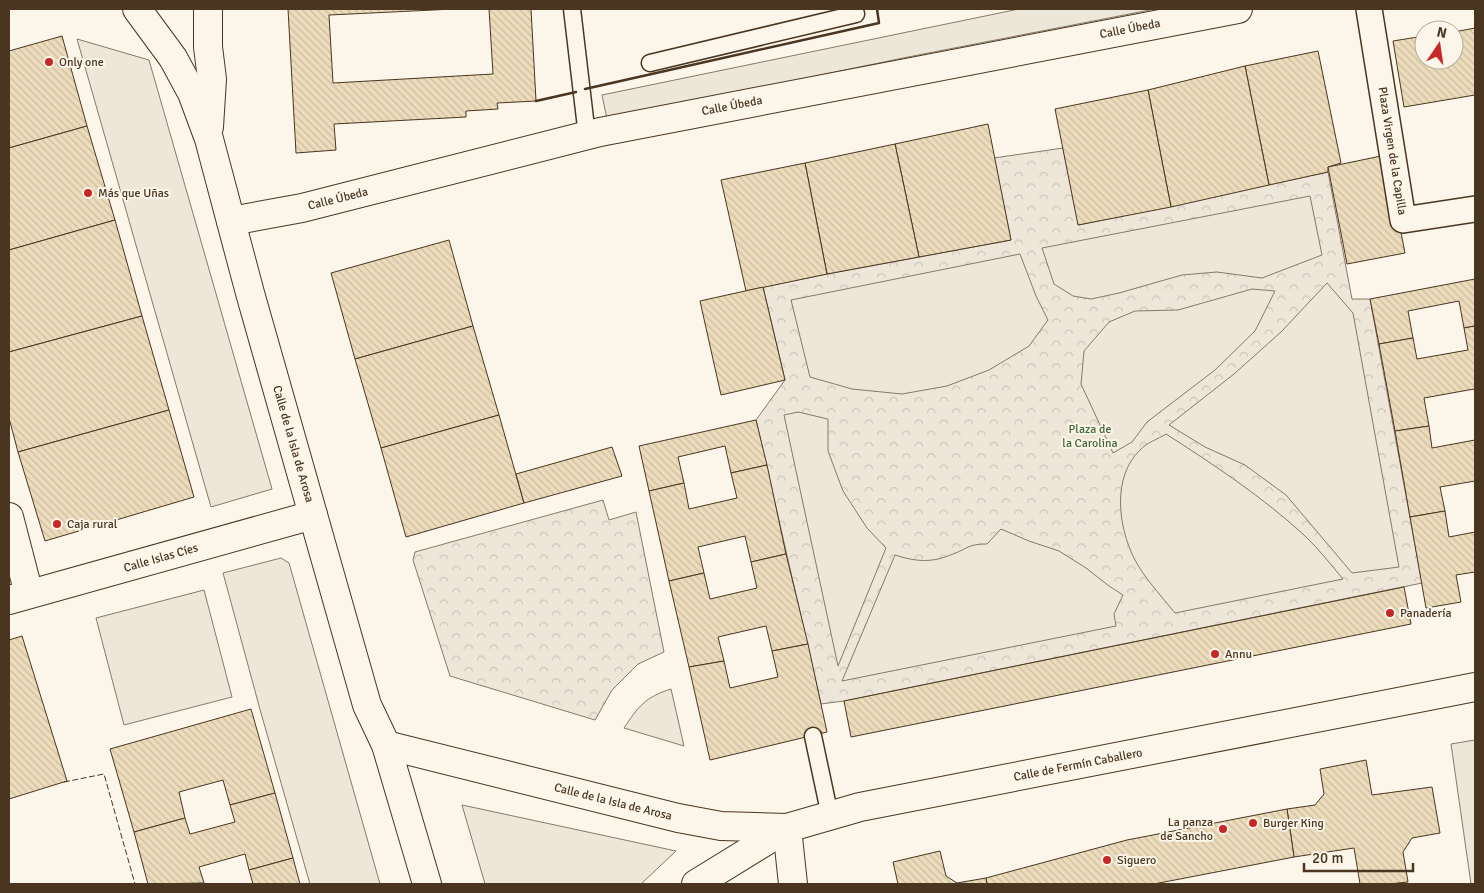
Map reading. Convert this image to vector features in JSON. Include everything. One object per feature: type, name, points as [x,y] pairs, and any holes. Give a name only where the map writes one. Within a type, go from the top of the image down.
[{"type":"street","name":"Calle de la Isla de Arosa","points":[[208,9],[208,47],[212,79],[209,139]]},
{"type":"street","name":"Calle Úbeda","points":[[231,221],[302,208],[600,132],[1238,9]]},
{"type":"street","name":"Plaza Virgen de la Capilla","points":[[1369,9],[1403,220],[1475,209]]},
{"type":"street","name":"Calle de la Isla de Arosa","points":[[136,10],[173,58],[192,93],[209,139],[367,705],[386,745],[408,814],[427,884]]},
{"type":"street","name":"Calle Islas Cíes","points":[[19,597],[313,515]]},
{"type":"street","points":[[9,518],[19,597]]},
{"type":"street","name":"Calle de Fermín Caballero","points":[[696,884],[787,828],[870,805],[1475,687]]},
{"type":"street","name":"Calle de la Isla de Arosa","points":[[386,745],[678,818],[721,826],[787,828]]},
{"type":"street","points":[[787,828],[793,884]]},
{"type":"lane","points":[[572,9],[587,136]]},
{"type":"lane","points":[[650,63],[856,14],[854,9]]},
{"type":"lane","points":[[812,736],[830,816]]},
{"type":"green space","points":[[77,39],[149,60],[272,489],[211,507]]},
{"type":"green space","name":"Plaza de la Carolina","points":[[1063,148],[1079,225],[1328,172],[1352,299],[1370,299],[1422,583],[844,701],[821,704],[756,420],[785,380],[763,287],[1011,240],[994,158]]},
{"type":"green space","points":[[1310,196],[1322,255],[1262,278],[1217,272],[1182,275],[1091,299],[1073,296],[1054,284],[1042,248]]},
{"type":"green space","points":[[1020,254],[1036,296],[1048,320],[1029,346],[989,370],[947,386],[902,394],[852,389],[810,377],[791,300]]},
{"type":"green space","points":[[1327,283],[1353,313],[1399,567],[1352,573],[1286,495],[1245,465],[1205,447],[1169,425],[1234,374],[1281,332]]},
{"type":"green space","points":[[1252,289],[1275,291],[1255,331],[1215,370],[1147,422],[1132,442],[1113,453],[1081,384],[1084,351],[1109,322],[1135,311],[1178,310]]},
{"type":"green space","points":[[798,412],[828,419],[828,451],[843,491],[867,528],[886,548],[838,666],[784,415]]},
{"type":"green space","points":[[1166,434],[1220,469],[1273,508],[1310,541],[1343,579],[1175,613],[1147,579],[1134,558],[1124,531],[1120,502],[1125,474],[1131,461],[1149,443]]},
{"type":"green space","points":[[603,500],[609,520],[636,512],[664,652],[638,664],[612,690],[595,720],[450,676],[413,560],[415,552]]},
{"type":"green space","points":[[1001,529],[1059,551],[1123,595],[1114,614],[1116,626],[842,681],[895,555],[917,560],[938,559],[972,546],[987,544]]},
{"type":"green space","points":[[281,558],[289,563],[380,884],[310,884],[223,573]]},
{"type":"green space","points":[[204,590],[232,697],[124,725],[96,618]]},
{"type":"green space","points":[[671,689],[684,746],[624,728],[648,699]]},
{"type":"green space","points":[[462,805],[676,851],[641,884],[485,884]]},
{"type":"shaded area","points":[[1019,9],[1155,9],[908,57],[607,119],[602,95]]},
{"type":"shaded area","points":[[1475,740],[1475,884],[1471,884],[1451,744]]},
{"type":"building","points":[[288,9],[454,9],[329,15],[333,83],[493,74],[489,9],[531,9],[536,101],[497,103],[498,109],[466,111],[466,117],[334,124],[336,150],[296,153]]},
{"type":"building","points":[[1475,28],[1475,95],[1404,107],[1393,41],[1414,38],[1414,70],[1464,70],[1464,30]]},
{"type":"building","points":[[62,36],[87,126],[9,148],[9,51]]},
{"type":"building","points":[[1318,51],[1341,163],[1328,167],[1328,172],[1269,185],[1245,66]]},
{"type":"building","points":[[1245,66],[1269,185],[1171,207],[1148,90]]},
{"type":"building","points":[[1148,90],[1171,207],[1078,225],[1055,109]]},
{"type":"building","points":[[988,124],[1011,240],[919,257],[895,144]]},
{"type":"building","points":[[87,126],[115,220],[9,250],[9,148]]},
{"type":"building","points":[[895,144],[919,257],[827,274],[805,163]]},
{"type":"building","points":[[1386,155],[1405,253],[1347,264],[1328,167]]},
{"type":"building","points":[[805,163],[827,274],[746,291],[721,180]]},
{"type":"building","points":[[115,220],[142,316],[9,352],[9,250]]},
{"type":"building","points":[[449,240],[473,326],[355,359],[331,273]]},
{"type":"building","points":[[1475,279],[1475,326],[1464,328],[1459,301],[1408,311],[1413,338],[1379,344],[1370,299]]},
{"type":"building","points":[[763,287],[785,380],[721,395],[700,301]]},
{"type":"building","points":[[142,316],[169,410],[18,452],[9,418],[9,352]]},
{"type":"building","points":[[473,326],[499,415],[381,448],[355,359]]},
{"type":"building","points":[[1475,326],[1475,393],[1474,389],[1424,398],[1429,426],[1395,431],[1379,344],[1413,338],[1417,359],[1468,350],[1464,328]]},
{"type":"building","points":[[169,410],[194,497],[45,541],[18,452]]},
{"type":"building","points":[[499,415],[524,503],[406,537],[381,448]]},
{"type":"building","points":[[756,420],[767,465],[731,473],[725,446],[678,457],[684,483],[649,491],[639,446]]},
{"type":"building","points":[[1429,426],[1432,448],[1475,440],[1475,481],[1440,487],[1445,511],[1410,517],[1395,431]]},
{"type":"building","points":[[612,447],[622,476],[524,503],[516,474]]},
{"type":"building","points":[[767,465],[786,554],[751,562],[745,536],[698,547],[704,573],[669,581],[649,491],[684,483],[689,509],[737,498],[731,473]]},
{"type":"building","points":[[1445,511],[1449,537],[1475,532],[1475,572],[1456,575],[1461,602],[1426,608],[1410,517]]},
{"type":"building","points":[[786,554],[808,644],[772,651],[766,626],[718,637],[724,661],[689,667],[669,581],[704,573],[710,599],[757,588],[751,562]]},
{"type":"building","points":[[1404,587],[1411,624],[851,737],[844,701]]},
{"type":"building","points":[[22,636],[67,781],[9,799],[9,640]]},
{"type":"building","points":[[808,644],[827,732],[710,760],[689,667],[724,661],[730,688],[778,677],[772,651]]},
{"type":"building","points":[[251,709],[275,793],[230,805],[223,780],[179,792],[185,818],[134,832],[110,749]]},
{"type":"building","points":[[1366,760],[1372,795],[1432,787],[1440,833],[1412,838],[1403,852],[1408,882],[1360,884],[1354,848],[1294,857],[1287,809],[1315,805],[1324,794],[1320,769]]},
{"type":"building","points":[[275,793],[293,858],[249,870],[245,854],[199,867],[204,883],[148,884],[134,832],[185,818],[190,834],[235,822],[230,805]]},
{"type":"building","points":[[1287,809],[1294,857],[1154,884],[987,884],[986,878],[1127,840]]},
{"type":"building","points":[[940,851],[946,876],[957,883],[986,878],[987,884],[898,884],[893,862]]},
{"type":"building","points":[[293,858],[300,884],[253,884],[249,870]]},
{"type":"fence","points":[[64,782],[104,774],[135,884]]},
{"type":"wall","points":[[585,89],[879,23],[877,9]]},
{"type":"wall","points":[[536,101],[576,92]]},
{"type":"place","name":"Only one","points":[[49,62]]},
{"type":"place","name":"Más que Uñas","points":[[88,193]]},
{"type":"place","name":"Caja rural","points":[[57,524]]},
{"type":"place","name":"Panadería","points":[[1390,613]]},
{"type":"place","name":"Annu","points":[[1215,654]]},
{"type":"place","name":"Burger King","points":[[1253,823]]},
{"type":"place","name":"La panza de Sancho","points":[[1223,829]]},
{"type":"place","name":"Siguero","points":[[1107,860]]}]
